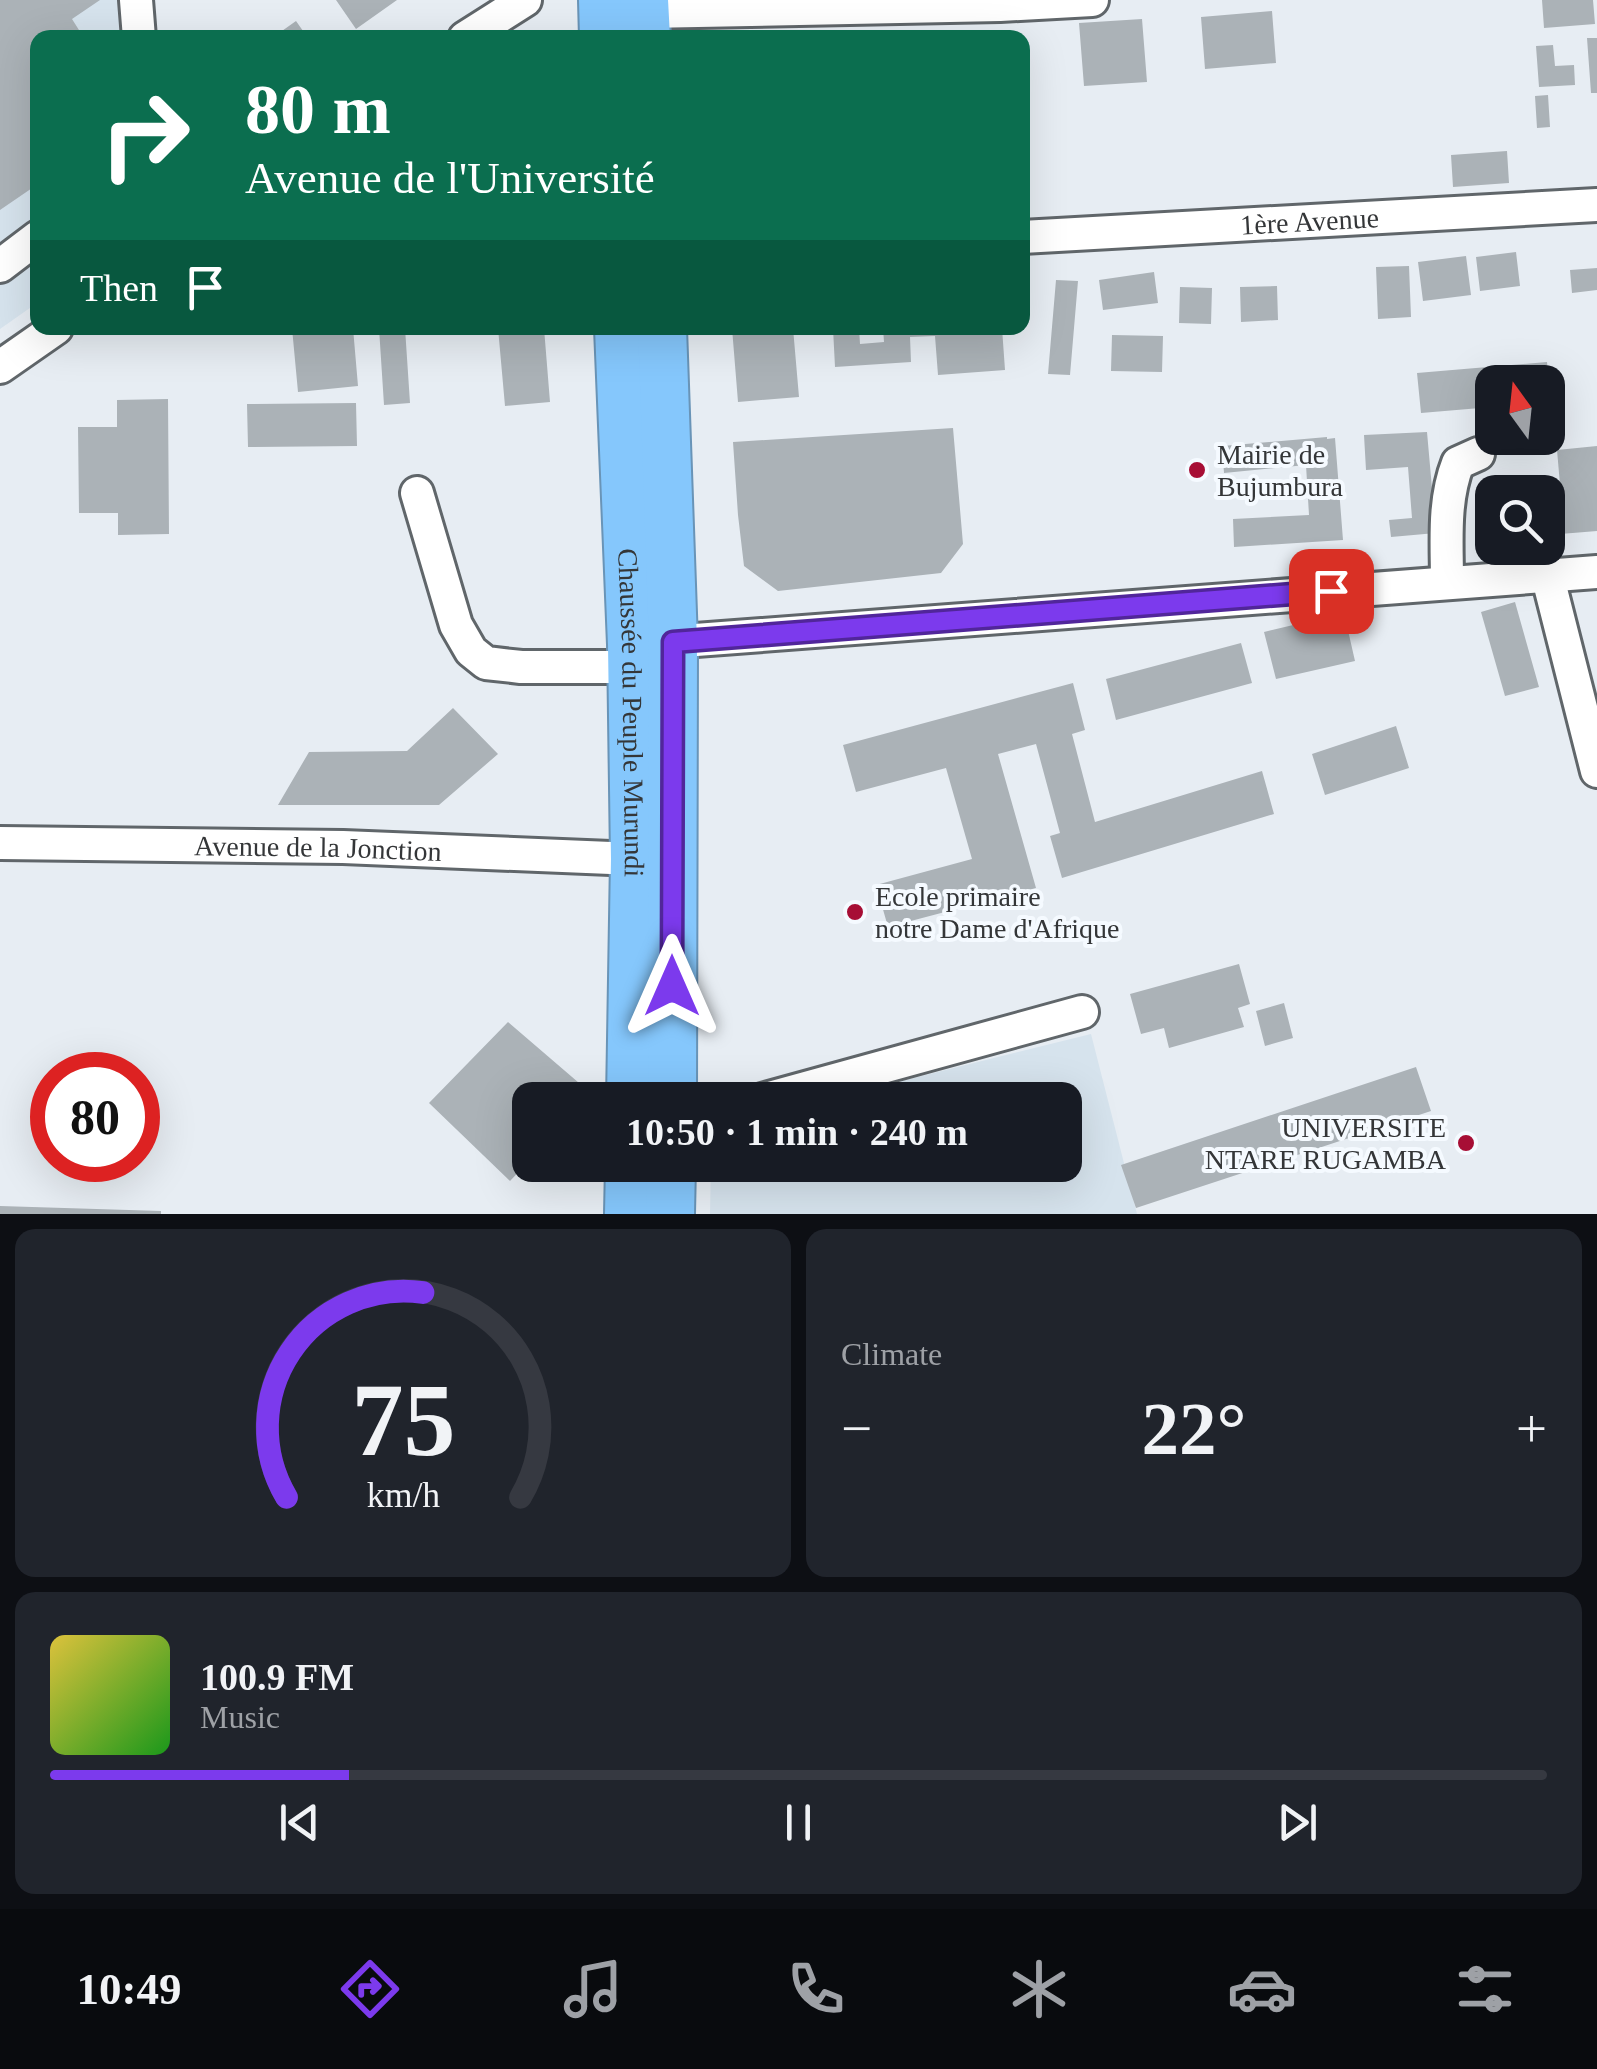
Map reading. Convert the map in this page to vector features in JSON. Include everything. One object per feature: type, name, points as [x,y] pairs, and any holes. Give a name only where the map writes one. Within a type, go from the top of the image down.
[{"type":"highway","points":[[611,30],[630,10]]},
{"type":"highway","name":"Chaussée du Peuple Murundi","points":[[620,335],[646,651],[671,1082]]},
{"type":"highway","name":"Chaussée du Peuple Murundi","points":[[631,1082],[635,859],[662,335]]},
{"type":"highway","points":[[629,1214],[630,1182]]},
{"type":"highway","points":[[670,1214],[671,1182]]},
{"type":"street","points":[[136,0],[138,30]]},
{"type":"street","points":[[478,30],[525,0]]},
{"type":"street","points":[[630,10],[1092,0]]},
{"type":"street","name":"1ère Avenue","points":[[1030,237],[1597,205]]},
{"type":"street","points":[[0,266],[30,244]]},
{"type":"street","points":[[0,367],[46,335]]},
{"type":"street","points":[[1447,582],[1451,479],[1458,463],[1476,455]]},
{"type":"street","points":[[417,493],[456,625],[471,651],[486,663],[521,667],[646,651],[1597,572]]},
{"type":"street","points":[[1547,574],[1597,771]]},
{"type":"street","name":"Avenue de la Jonction","points":[[0,843],[343,847],[635,859]]},
{"type":"street","points":[[827,1082],[1082,1012]]},
{"type":"shaded area","points":[[0,0],[151,0],[153,30],[30,30],[30,308],[0,329]]},
{"type":"shaded area","points":[[1091,1034],[1137,1214],[710,1214],[711,1182],[1082,1182],[1082,1082],[898,1082]]},
{"type":"building","points":[[0,0],[100,0],[72,19],[79,30],[30,30],[30,189],[0,210]]},
{"type":"building","points":[[336,0],[397,0],[356,29]]},
{"type":"building","points":[[1542,0],[1593,0],[1595,24],[1544,28]]},
{"type":"building","points":[[1272,11],[1276,63],[1205,69],[1201,17]]},
{"type":"building","points":[[1142,19],[1147,82],[1084,86],[1079,23]]},
{"type":"building","points":[[296,21],[302,30],[283,30]]},
{"type":"building","points":[[1587,38],[1597,38],[1597,93],[1591,93]]},
{"type":"building","points":[[1553,45],[1555,66],[1574,65],[1575,85],[1539,87],[1536,46]]},
{"type":"building","points":[[1548,95],[1550,127],[1537,128],[1535,96]]},
{"type":"building","points":[[1507,151],[1509,183],[1453,187],[1451,155]]},
{"type":"building","points":[[1516,252],[1520,286],[1480,291],[1476,257]]},
{"type":"building","points":[[1466,256],[1471,295],[1423,301],[1418,262]]},
{"type":"building","points":[[1409,266],[1411,317],[1378,319],[1376,267]]},
{"type":"building","points":[[1597,268],[1597,290],[1572,293],[1570,270]]},
{"type":"building","points":[[1154,272],[1158,303],[1103,310],[1099,280]]},
{"type":"building","points":[[1056,280],[1078,281],[1070,375],[1048,374]]},
{"type":"building","points":[[1277,286],[1278,320],[1241,322],[1240,287]]},
{"type":"building","points":[[1180,287],[1212,288],[1211,324],[1179,323]]},
{"type":"building","points":[[293,335],[354,335],[358,386],[298,392]]},
{"type":"building","points":[[379,335],[405,335],[410,403],[384,405]]},
{"type":"building","points":[[499,335],[545,335],[550,402],[505,406]]},
{"type":"building","points":[[733,335],[794,335],[799,397],[738,402]]},
{"type":"building","points":[[833,335],[859,335],[860,344],[884,342],[884,335],[1002,335],[1005,370],[938,375],[935,336],[910,337],[911,362],[835,367]]},
{"type":"building","points":[[1112,335],[1163,336],[1162,372],[1111,371]]},
{"type":"building","points":[[1475,368],[1475,408],[1421,413],[1417,373]]},
{"type":"building","points":[[168,399],[169,534],[118,535],[118,513],[79,513],[78,427],[117,427],[117,400]]},
{"type":"building","points":[[356,403],[357,446],[248,447],[247,404]]},
{"type":"building","points":[[953,428],[963,544],[941,573],[778,591],[744,566],[733,442]]},
{"type":"building","points":[[1427,432],[1436,533],[1391,537],[1389,520],[1412,518],[1408,467],[1366,470],[1364,435]]},
{"type":"building","points":[[1335,438],[1343,540],[1234,547],[1233,519],[1309,515],[1306,465],[1224,473],[1222,446]]},
{"type":"building","points":[[1597,446],[1597,531],[1565,534],[1565,475],[1559,475],[1557,455],[1565,455],[1565,449]]},
{"type":"building","points":[[1515,602],[1539,687],[1505,696],[1481,612]]},
{"type":"building","points":[[1344,613],[1355,661],[1276,679],[1264,632]]},
{"type":"building","points":[[1241,643],[1252,683],[1116,720],[1106,679]]},
{"type":"building","points":[[1073,683],[1085,730],[1072,734],[1095,822],[1262,771],[1274,814],[1062,878],[1050,836],[1060,833],[1036,744],[998,754],[1036,888],[888,927],[876,885],[972,859],[946,768],[856,792],[843,745]]},
{"type":"building","points":[[453,708],[498,754],[439,805],[278,805],[309,752],[407,751]]},
{"type":"building","points":[[1396,726],[1409,768],[1325,795],[1312,754]]},
{"type":"building","points":[[1239,964],[1250,1004],[1238,1008],[1244,1027],[1169,1048],[1164,1028],[1141,1034],[1130,994]]},
{"type":"building","points":[[1284,1003],[1293,1038],[1265,1046],[1256,1011]]},
{"type":"building","points":[[508,1022],[578,1082],[512,1082],[510,1181],[429,1103]]},
{"type":"building","points":[[1416,1067],[1431,1111],[1136,1208],[1121,1165]]},
{"type":"building","points":[[0,1206],[161,1211],[161,1214],[0,1214]]},
{"type":"place","name":"Mairie de Bujumbura","points":[[1197,470]]},
{"type":"place","name":"Ecole primaire notre Dame d'Afrique","points":[[855,912]]},
{"type":"place","name":"UNIVERSITE NTARE RUGAMBA","points":[[1466,1143]]},
{"type":"route","points":[[672,986],[673,642],[1331,591]]}]
